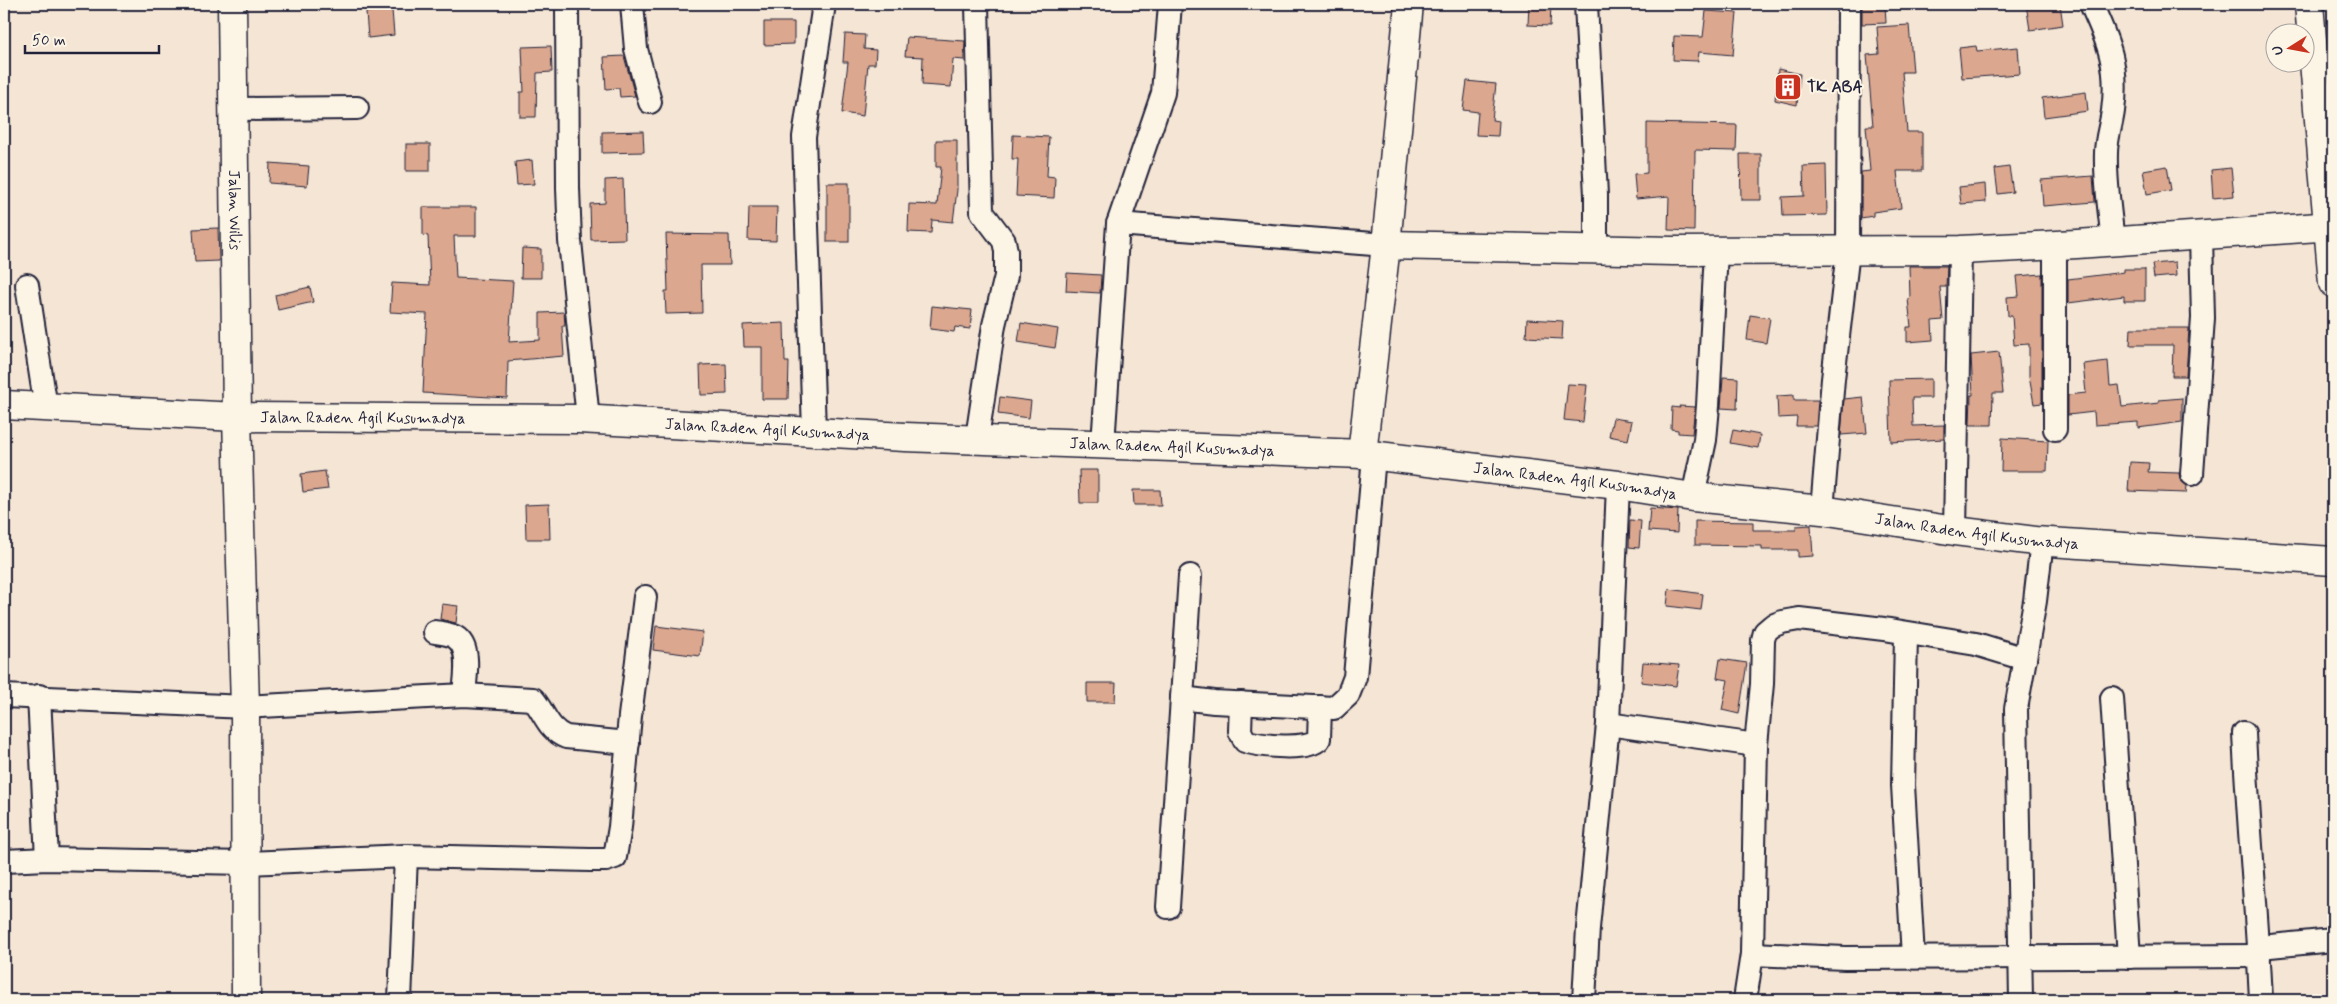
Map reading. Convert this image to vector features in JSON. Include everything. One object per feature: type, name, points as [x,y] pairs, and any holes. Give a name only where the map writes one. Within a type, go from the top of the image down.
[{"type":"main road","name":"Jalan Wilis","points":[[232,4],[237,417],[245,707],[246,1000]]},
{"type":"main road","points":[[1368,455],[1409,4]]},
{"type":"main road","points":[[2309,4],[2330,227],[2333,283]]},
{"type":"main road","points":[[1386,245],[1596,250],[1960,250],[2113,242],[2330,227]]},
{"type":"main road","name":"Jalan Raden Agil Kusumadya","points":[[4,405],[237,417],[588,419],[905,437],[977,438],[1368,455],[1618,485],[1694,497],[1822,510],[1956,531],[2042,541],[2135,549],[2333,561]]},
{"type":"street","points":[[568,4],[570,232],[588,419]]},
{"type":"street","points":[[632,4],[636,49],[650,102]]},
{"type":"street","points":[[814,431],[804,137],[824,4]]},
{"type":"street","points":[[977,438],[994,325],[1006,268],[1004,241],[982,212],[978,4]]},
{"type":"street","points":[[1103,444],[1118,224],[1163,92],[1170,4]]},
{"type":"street","points":[[1586,4],[1596,195],[1596,250]]},
{"type":"street","points":[[1822,510],[1833,379],[1848,251],[1848,4]]},
{"type":"street","points":[[2091,4],[2108,42],[2116,75],[2106,154],[2106,178],[2113,242]]},
{"type":"street","points":[[233,109],[357,108]]},
{"type":"street","points":[[1118,224],[1386,245]]},
{"type":"street","points":[[2192,474],[2203,318],[2201,236]]},
{"type":"street","points":[[2054,245],[2055,429]]},
{"type":"street","points":[[1956,531],[1960,250]]},
{"type":"street","points":[[1694,497],[1705,440],[1716,251]]},
{"type":"street","points":[[27,285],[46,408]]},
{"type":"street","points":[[1182,698],[1241,704],[1334,708],[1342,703],[1348,695],[1355,677],[1368,455]]},
{"type":"street","points":[[1584,1000],[1588,928],[1608,724],[1618,485]]},
{"type":"street","points":[[2021,1000],[2016,708],[2042,541]]},
{"type":"street","points":[[1168,907],[1190,576]]},
{"type":"street","points":[[4,861],[47,859],[246,863],[406,856],[590,860],[606,860],[615,857],[646,597]]},
{"type":"street","points":[[1745,1000],[1752,954],[1756,745],[1765,632],[1772,626],[1799,619],[1884,629],[1976,644],[2025,659]]},
{"type":"street","points":[[435,632],[455,637],[462,644],[465,659],[464,694]]},
{"type":"street","points":[[1906,634],[1903,784],[1913,957]]},
{"type":"street","points":[[4,696],[39,696],[245,707],[464,694],[533,700],[549,725],[558,734],[566,737],[628,743]]},
{"type":"street","points":[[39,696],[47,859]]},
{"type":"street","points":[[2112,698],[2129,957]]},
{"type":"street","points":[[1241,704],[1240,731],[1245,741],[1253,744],[1292,746],[1308,746],[1320,739],[1320,707]]},
{"type":"street","points":[[1608,724],[1756,745]]},
{"type":"street","points":[[2244,733],[2249,838],[2260,952],[2261,1000]]},
{"type":"street","points":[[400,1000],[406,856]]},
{"type":"street","points":[[1752,954],[1845,958],[2020,959],[2129,957],[2260,952],[2333,940]]},
{"type":"building","points":[[1529,4],[1551,4],[1550,26],[1528,25]]},
{"type":"building","points":[[1862,4],[1885,4],[1886,23],[1862,24]]},
{"type":"building","points":[[2026,4],[2060,4],[2063,25],[2030,30]]},
{"type":"building","points":[[392,10],[394,35],[368,38],[366,12]]},
{"type":"building","points":[[1706,11],[1737,13],[1733,55],[1699,52],[1698,61],[1673,60],[1674,36],[1703,37]]},
{"type":"building","points":[[764,22],[794,22],[794,44],[764,45]]},
{"type":"building","points":[[1909,25],[1913,72],[1902,72],[1907,132],[1922,132],[1922,171],[1897,171],[1901,208],[1873,212],[1873,216],[1861,218],[1861,172],[1870,171],[1866,126],[1873,126],[1867,55],[1879,54],[1877,27]]},
{"type":"building","points":[[845,34],[865,35],[864,49],[876,50],[875,64],[868,64],[863,116],[842,113],[848,62],[843,62]]},
{"type":"building","points":[[907,37],[965,41],[964,60],[953,59],[951,87],[922,85],[923,57],[905,56]]},
{"type":"building","points":[[551,46],[552,72],[537,73],[536,117],[520,117],[520,92],[524,92],[522,47]]},
{"type":"building","points":[[1976,46],[1977,51],[2018,47],[2020,74],[1962,78],[1959,48]]},
{"type":"building","points":[[624,56],[635,96],[620,97],[619,88],[606,89],[604,57]]},
{"type":"building","name":"TK ABA","points":[[1778,69],[1800,74],[1797,105],[1775,100]]},
{"type":"building","points":[[1467,81],[1496,84],[1492,120],[1499,121],[1498,136],[1476,135],[1478,112],[1463,110]]},
{"type":"building","points":[[2086,92],[2088,111],[2044,117],[2042,98]]},
{"type":"building","points":[[1647,123],[1737,125],[1736,151],[1695,150],[1694,231],[1668,230],[1669,196],[1636,199],[1634,174],[1647,173]]},
{"type":"building","points":[[643,131],[644,152],[602,153],[602,132]]},
{"type":"building","points":[[1013,135],[1049,137],[1047,176],[1055,177],[1054,198],[1016,196],[1018,159],[1012,159]]},
{"type":"building","points":[[936,140],[957,140],[957,190],[953,222],[932,220],[931,233],[908,232],[909,204],[937,205],[941,167],[936,167]]},
{"type":"building","points":[[406,144],[430,144],[430,171],[406,171]]},
{"type":"building","points":[[1740,154],[1761,154],[1761,200],[1741,200]]},
{"type":"building","points":[[532,160],[534,184],[517,185],[515,162]]},
{"type":"building","points":[[270,163],[309,166],[307,186],[269,183]]},
{"type":"building","points":[[1826,165],[1827,215],[1783,216],[1782,197],[1804,196],[1803,166]]},
{"type":"building","points":[[2167,166],[2171,190],[2147,194],[2143,170]]},
{"type":"building","points":[[2009,167],[2013,192],[1998,194],[1995,169]]},
{"type":"building","points":[[2231,168],[2234,196],[2213,198],[2211,170]]},
{"type":"building","points":[[2093,176],[2095,202],[2043,206],[2041,180]]},
{"type":"building","points":[[623,179],[625,239],[591,240],[590,204],[605,203],[605,180]]},
{"type":"building","points":[[827,183],[849,183],[849,242],[827,242]]},
{"type":"building","points":[[1985,184],[1986,202],[1961,204],[1959,187]]},
{"type":"building","points":[[423,207],[476,207],[476,236],[454,236],[456,278],[513,281],[509,342],[540,340],[540,313],[564,312],[565,326],[562,326],[564,356],[508,361],[507,398],[423,393],[427,314],[390,312],[392,283],[430,285],[428,236],[423,235]]},
{"type":"building","points":[[749,207],[777,207],[776,241],[748,240]]},
{"type":"building","points":[[218,228],[219,261],[195,262],[193,229]]},
{"type":"building","points":[[666,234],[729,235],[730,265],[701,265],[702,313],[666,314],[665,291],[668,291]]},
{"type":"building","points":[[522,248],[541,249],[541,278],[521,278]]},
{"type":"building","points":[[2175,262],[2176,276],[2154,278],[2152,264]]},
{"type":"building","points":[[1909,266],[1947,266],[1946,287],[1940,287],[1943,320],[1932,321],[1933,340],[1907,342],[1907,327],[1911,327],[1908,299],[1910,298]]},
{"type":"building","points":[[2124,269],[2145,269],[2145,301],[2124,301],[2124,296],[2068,303],[2068,279],[2124,272]]},
{"type":"building","points":[[1067,273],[1101,275],[1100,293],[1066,291]]},
{"type":"building","points":[[2042,274],[2042,403],[2034,404],[2029,376],[2029,344],[2014,345],[2012,316],[2008,316],[2007,297],[2019,296],[2017,276]]},
{"type":"building","points":[[310,287],[313,302],[278,310],[275,295]]},
{"type":"building","points":[[932,306],[972,310],[970,329],[955,327],[954,332],[930,329]]},
{"type":"building","points":[[1750,315],[1770,318],[1766,343],[1747,340]]},
{"type":"building","points":[[1527,319],[1563,321],[1562,339],[1526,337]]},
{"type":"building","points":[[784,323],[785,362],[789,362],[788,399],[762,399],[762,347],[744,347],[743,325]]},
{"type":"building","points":[[1021,323],[1058,329],[1055,348],[1018,342]]},
{"type":"building","points":[[2131,328],[2189,328],[2186,376],[2172,376],[2173,345],[2130,345]]},
{"type":"building","points":[[1999,352],[2003,393],[1993,393],[1992,425],[1970,425],[1971,395],[1973,395],[1971,355]]},
{"type":"building","points":[[2108,361],[2110,386],[2119,385],[2122,407],[2159,403],[2159,400],[2182,398],[2182,422],[2138,428],[2138,422],[2095,425],[2094,412],[2068,415],[2068,395],[2086,393],[2083,364]]},
{"type":"building","points":[[726,364],[727,394],[701,395],[700,365]]},
{"type":"building","points":[[1723,377],[1738,378],[1737,409],[1721,408]]},
{"type":"building","points":[[1931,379],[1931,398],[1912,398],[1913,426],[1944,425],[1944,439],[1891,442],[1889,380]]},
{"type":"building","points":[[1568,384],[1587,385],[1583,422],[1564,420]]},
{"type":"building","points":[[1794,395],[1794,400],[1818,400],[1816,426],[1796,426],[1797,417],[1778,418],[1777,396]]},
{"type":"building","points":[[1000,397],[1031,401],[1029,418],[998,414]]},
{"type":"building","points":[[1863,397],[1867,433],[1841,435],[1844,399]]},
{"type":"building","points":[[1679,406],[1695,407],[1692,434],[1678,433],[1678,430],[1671,429],[1672,407],[1680,408]]},
{"type":"building","points":[[1613,418],[1632,421],[1628,440],[1609,436]]},
{"type":"building","points":[[1733,430],[1760,435],[1758,448],[1730,443]]},
{"type":"building","points":[[2002,438],[2048,441],[2047,471],[2001,471]]},
{"type":"building","points":[[2130,462],[2149,463],[2148,472],[2179,473],[2180,480],[2187,486],[2186,493],[2128,491]]},
{"type":"building","points":[[1079,470],[1098,470],[1098,503],[1080,503]]},
{"type":"building","points":[[325,471],[328,489],[303,492],[301,474]]},
{"type":"building","points":[[1133,490],[1160,490],[1161,505],[1134,505]]},
{"type":"building","points":[[549,504],[550,539],[526,539],[525,505]]},
{"type":"building","points":[[1650,508],[1678,510],[1677,533],[1648,531]]},
{"type":"building","points":[[1630,520],[1641,521],[1639,548],[1629,547]]},
{"type":"building","points":[[1695,521],[1753,522],[1753,530],[1796,530],[1796,526],[1811,525],[1813,556],[1798,557],[1798,550],[1762,550],[1762,546],[1695,545]]},
{"type":"building","points":[[1669,589],[1703,594],[1701,610],[1667,606]]},
{"type":"building","points":[[442,604],[458,606],[456,623],[440,619]]},
{"type":"building","points":[[656,626],[703,632],[700,656],[653,650]]},
{"type":"building","points":[[1720,659],[1747,663],[1739,714],[1722,710],[1728,680],[1717,678]]},
{"type":"building","points":[[1643,662],[1679,665],[1676,686],[1641,682]]},
{"type":"building","points":[[1087,683],[1116,683],[1115,702],[1087,702]]},
{"type":"place","name":"TK ABA","points":[[1788,87]]}]
